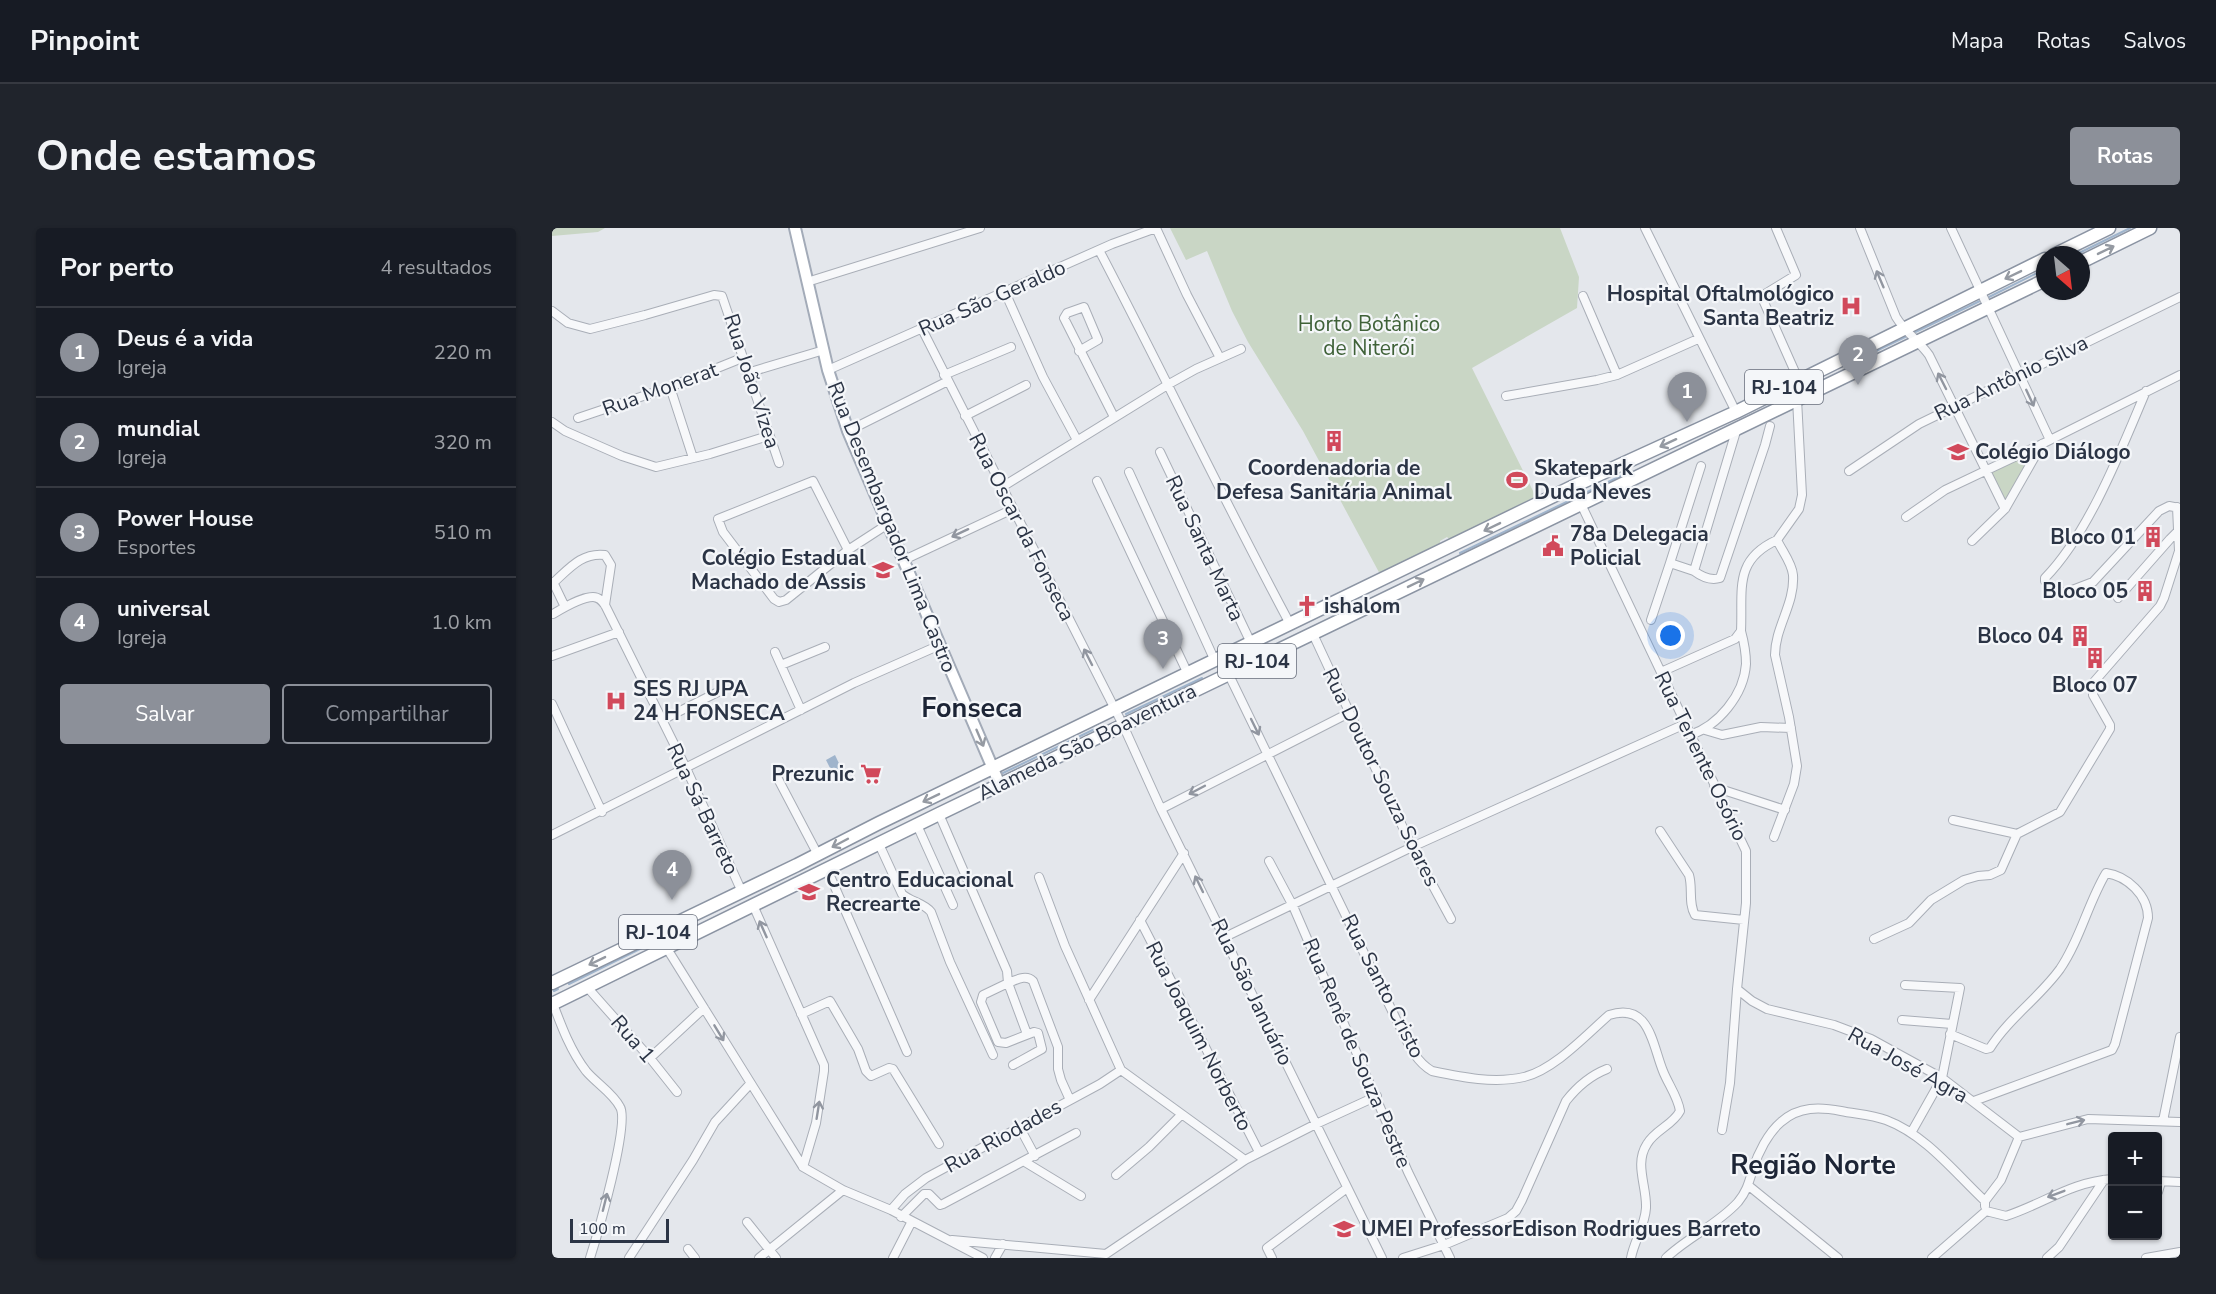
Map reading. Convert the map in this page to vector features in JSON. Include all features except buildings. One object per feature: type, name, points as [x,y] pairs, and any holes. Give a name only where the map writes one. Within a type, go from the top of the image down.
[{"type":"highway","points":[[2072,246],[2109,228]]},
{"type":"highway","points":[[2090,258],[2150,228]]},
{"type":"highway","name":"Alameda São Boaventura","points":[[552,1003],[1797,399],[1911,335],[1981,291],[2036,264]]},
{"type":"highway","name":"Alameda São Boaventura","points":[[552,982],[1575,486],[1798,381],[1911,335],[1988,307],[2036,284]]},
{"type":"main road","name":"Rua Desembargador Lima Castro","points":[[795,228],[828,370],[848,431],[1000,785]]},
{"type":"street","points":[[807,282],[980,228]]},
{"type":"street","points":[[1156,228],[1187,296],[1220,358]]},
{"type":"street","name":"Rua São Geraldo","points":[[828,370],[1099,250],[1156,228]]},
{"type":"street","points":[[1645,228],[1698,339],[1736,411]]},
{"type":"street","points":[[1776,228],[1796,275],[1765,294],[1763,300],[1798,381]]},
{"type":"street","points":[[1860,228],[1896,317],[1929,356],[2005,509]]},
{"type":"street","points":[[1951,228],[2019,374],[2046,442]]},
{"type":"street","points":[[1099,250],[1290,624]]},
{"type":"street","points":[[1005,292],[1043,376],[1077,440]]},
{"type":"street","name":"Rua João Vizea","points":[[552,311],[568,323],[590,329],[720,294],[724,299],[747,374],[779,463]]},
{"type":"street","points":[[1583,296],[1617,375]]},
{"type":"street","name":"Rua Antônio Silva","points":[[1849,471],[1903,433],[1954,406],[2180,297]]},
{"type":"street","points":[[1079,351],[1098,340],[1084,307],[1067,313],[1064,318],[1079,351],[1114,417]]},
{"type":"street","name":"Rua Oscar da Fonseca","points":[[922,329],[1123,725]]},
{"type":"street","points":[[1506,396],[1617,375],[1698,339]]},
{"type":"street","points":[[848,431],[946,378],[1011,347]]},
{"type":"street","points":[[1002,487],[1169,384],[1241,349]]},
{"type":"street","points":[[747,374],[824,350]]},
{"type":"street","name":"Rua Monerat","points":[[578,418],[670,387],[742,358]]},
{"type":"street","points":[[1906,517],[1945,490],[1986,472],[2180,375]]},
{"type":"street","points":[[965,416],[1026,385]]},
{"type":"street","points":[[670,387],[693,458]]},
{"type":"street","points":[[1874,939],[1909,923],[1930,900],[1964,880],[1990,875],[2001,870],[2017,834],[2060,812],[2110,729],[2093,695],[2093,683],[2163,602],[2179,551],[2179,507],[2169,506],[2159,510],[2089,585],[2067,592],[2058,592],[2051,588],[2045,580],[2073,544],[2146,392]]},
{"type":"street","points":[[1690,735],[1706,730],[1727,709],[1740,686],[1746,665],[1741,631],[1745,567],[1760,548],[1777,540],[1799,509],[1801,502],[1797,399]]},
{"type":"street","points":[[552,422],[566,431],[647,466],[656,467],[768,436]]},
{"type":"street","points":[[1670,563],[1714,580],[1719,578],[1770,426]]},
{"type":"street","points":[[1694,571],[1737,428]]},
{"type":"street","points":[[1972,541],[2005,509],[2046,442]]},
{"type":"street","name":"Rua Santa Marta","points":[[1160,453],[1251,643]]},
{"type":"street","points":[[1651,620],[1701,466]]},
{"type":"street","points":[[1129,472],[1215,661]]},
{"type":"street","points":[[848,550],[815,483],[811,481],[718,519],[723,532],[774,599],[779,602],[786,600],[848,550],[888,524]]},
{"type":"street","points":[[1097,481],[1188,674]]},
{"type":"street","name":"Rua Tenente Osório","points":[[1581,504],[1746,851],[1744,920],[1730,1083],[1722,1130]]},
{"type":"street","points":[[904,560],[1013,508]]},
{"type":"street","points":[[2118,598],[2178,531]]},
{"type":"street","points":[[1774,837],[1796,775],[1791,728],[1774,655],[1774,643],[1791,597],[1793,575],[1777,540]]},
{"type":"street","points":[[564,607],[553,583],[582,558],[591,555],[605,555],[611,565],[605,605]]},
{"type":"street","points":[[553,614],[564,607],[591,597],[596,597],[605,605]]},
{"type":"street","name":"Rua Sá Barreto","points":[[605,605],[686,768],[741,892]]},
{"type":"street","points":[[1661,672],[1733,641],[1741,631]]},
{"type":"street","points":[[552,656],[619,632]]},
{"type":"street","name":"Rua Doutor Souza Soares","points":[[1313,634],[1412,847],[1451,919]]},
{"type":"street","points":[[552,835],[602,812],[854,683],[940,645]]},
{"type":"street","points":[[781,665],[825,647]]},
{"type":"street","points":[[775,652],[801,710]]},
{"type":"street","name":"Rua Santo Cristo","points":[[1229,675],[1416,1057],[1432,1071],[1491,1080],[1523,1077],[1557,1060],[1609,1015],[1618,1012],[1627,1013],[1646,1024],[1680,1111],[1654,1135],[1642,1153],[1640,1170],[1646,1197],[1646,1212],[1631,1258]]},
{"type":"street","points":[[662,720],[722,690]]},
{"type":"street","points":[[552,704],[602,812]]},
{"type":"street","points":[[1161,809],[1349,713]]},
{"type":"street","points":[[1225,937],[1412,847],[1685,724]]},
{"type":"street","name":"Rua São Januário","points":[[1123,725],[1161,809],[1382,1258]]},
{"type":"street","points":[[1706,730],[1722,735],[1761,727],[1791,728]]},
{"type":"street","points":[[777,777],[818,855]]},
{"type":"street","points":[[1714,787],[1785,810]]},
{"type":"street","points":[[939,814],[1007,970],[1008,983],[1027,1034]]},
{"type":"street","points":[[1953,820],[2017,834]]},
{"type":"street","points":[[917,825],[953,904]]},
{"type":"street","points":[[1660,831],[1689,875],[1692,909],[1695,915],[1744,920]]},
{"type":"street","points":[[879,844],[902,894],[931,912],[950,962],[993,1055]]},
{"type":"street","points":[[1089,1000],[1184,853]]},
{"type":"street","name":"Rua Renê de Souza Pestre","points":[[1269,861],[1293,906],[1408,1172],[1450,1258]]},
{"type":"street","points":[[827,869],[907,1052]]},
{"type":"street","points":[[1950,1034],[1986,1049],[1989,1048],[2004,1027],[2047,985],[2061,967],[2106,873],[2133,886],[2148,909],[2148,918],[2114,1048],[1974,1101]]},
{"type":"street","points":[[1039,877],[1065,946],[1121,1070],[1245,1160]]},
{"type":"street","points":[[753,905],[824,1071],[816,1123],[803,1167]]},
{"type":"street","name":"Rua Joaquim Norberto","points":[[1140,920],[1259,1152]]},
{"type":"street","points":[[666,947],[803,1167],[843,1190],[891,1210],[983,1258]]},
{"type":"street","points":[[1013,1065],[1042,1049],[1043,1044],[1037,1032],[1006,1043],[998,1042],[981,1002],[982,995],[1008,983],[1030,978],[1058,1047],[1058,1069],[1070,1100]]},
{"type":"street","points":[[1905,985],[1959,986],[1942,1078],[1911,1133]]},
{"type":"street","name":"Rua 1","points":[[587,987],[677,1092]]},
{"type":"street","name":"Rua José Agra","points":[[1737,989],[1767,1009],[1834,1025],[1861,1035],[1942,1078],[2019,1137]]},
{"type":"street","points":[[801,1014],[830,1001],[858,1049],[866,1071],[871,1076],[891,1068],[939,1144]]},
{"type":"street","points":[[552,1003],[578,1060],[587,1073],[621,1107],[623,1115],[621,1138],[590,1258]]},
{"type":"street","points":[[650,1058],[704,1008]]},
{"type":"street","points":[[1902,1020],[1952,1024]]},
{"type":"street","points":[[2163,1121],[2180,1037]]},
{"type":"street","points":[[1403,1258],[1503,1222],[1516,1211],[1566,1101],[1574,1090],[1587,1079],[1606,1069]]},
{"type":"street","name":"Rua Riodades","points":[[891,1210],[905,1194],[926,1178],[1020,1128],[1121,1070]]},
{"type":"street","points":[[628,1258],[693,1160],[715,1122],[750,1084]]},
{"type":"street","points":[[947,1239],[1107,1256],[1245,1160],[1377,1096]]},
{"type":"street","points":[[1666,1258],[1726,1214],[1749,1186],[1757,1160],[1772,1131],[1787,1117],[1808,1108],[1876,1117],[1911,1133],[1985,1202],[1986,1211]]},
{"type":"street","points":[[1116,1175],[1149,1147],[1181,1114]]},
{"type":"street","points":[[1985,1202],[2001,1180],[2019,1137],[2088,1119],[2180,1122]]},
{"type":"street","points":[[1020,1128],[1035,1156]]},
{"type":"street","points":[[901,1216],[924,1194],[929,1194],[941,1204],[1025,1162],[1076,1133]]},
{"type":"street","points":[[1025,1162],[1081,1196]]},
{"type":"street","points":[[1986,1211],[2006,1216],[2054,1195],[2108,1180]]},
{"type":"street","points":[[2047,1258],[2059,1247],[2108,1180]]},
{"type":"street","points":[[2162,1182],[2180,1182]]},
{"type":"street","points":[[1749,1186],[1838,1258]]},
{"type":"street","points":[[1272,1258],[1268,1248],[1347,1188]]},
{"type":"street","points":[[759,1258],[843,1190]]},
{"type":"street","points":[[1932,1258],[1986,1211]]},
{"type":"street","points":[[893,1258],[912,1221]]},
{"type":"street","points":[[747,1222],[776,1258]]},
{"type":"street","points":[[994,1258],[1003,1244]]},
{"type":"street","points":[[688,1249],[695,1258]]},
{"type":"street","points":[[2146,1258],[2180,1252]]},
{"type":"green space","points":[[552,228],[605,228],[598,232],[552,236]]},
{"type":"green space","name":"Horto Botânico de Niterói","points":[[1170,228],[1560,228],[1579,277],[1577,308],[1472,368],[1537,499],[1452,542],[1447,537],[1440,541],[1440,548],[1381,576],[1303,431],[1248,342],[1232,311],[1207,251],[1186,260]]},
{"type":"green space","points":[[2033,453],[2005,500],[1991,471]]},
{"type":"water","points":[[835,755],[846,778],[837,782],[826,760]]},
{"type":"waterway","points":[[2090,248],[2130,228]]},
{"type":"waterway","points":[[1987,298],[2036,274]]},
{"type":"waterway","points":[[1849,364],[1982,300]]},
{"type":"waterway","points":[[1460,553],[1629,472]]},
{"type":"waterway","points":[[1126,714],[1202,678]]},
{"type":"waterway","points":[[1003,773],[1099,727]]},
{"type":"waterway","points":[[671,934],[688,926]]},
{"type":"waterway","points":[[569,984],[656,941]]},
{"type":"waterway","points":[[554,991],[558,989]]},
{"type":"place","name":"Hospital Oftalmológico Santa Beatriz","points":[[1851,306]]},
{"type":"place","name":"mundial","points":[[1858,385]]},
{"type":"place","name":"Deus é a vida","points":[[1687,422]]},
{"type":"place","name":"Coordenadoria de Defesa Sanitária Animal","points":[[1334,441]]},
{"type":"place","name":"Colégio Diálogo","points":[[1958,452]]},
{"type":"place","name":"Skatepark Duda Neves","points":[[1517,480]]},
{"type":"place","name":"Bloco 01","points":[[2153,537]]},
{"type":"place","name":"78a Delegacia Policial","points":[[1553,546]]},
{"type":"place","name":"Colégio Estadual Machado de Assis","points":[[883,570]]},
{"type":"place","name":"Bloco 05","points":[[2145,591]]},
{"type":"place","name":"ishalom","points":[[1307,606]]},
{"type":"place","name":"Bloco 04","points":[[2080,636]]},
{"type":"place","name":"Bloco 07","points":[[2095,658]]},
{"type":"place","name":"Power House","points":[[1163,669]]},
{"type":"place","name":"SES RJ UPA 24 H FONSECA","points":[[616,701]]},
{"type":"place","name":"Prezunic","points":[[871,774]]},
{"type":"place","name":"Centro Educacional Recrearte","points":[[809,892]]},
{"type":"place","name":"universal","points":[[672,900]]},
{"type":"place","name":"UMEI ProfessorEdison Rodrigues Barreto","points":[[1344,1229]]},
{"type":"district","name":"Fonseca","points":[[972,708]]},
{"type":"district","name":"Região Norte","points":[[1813,1165]]}]
